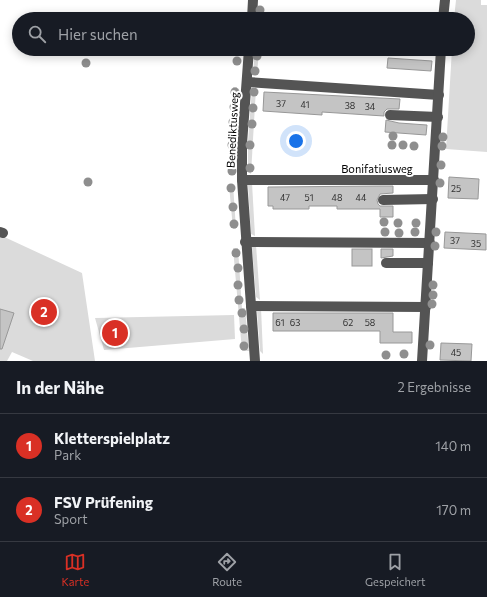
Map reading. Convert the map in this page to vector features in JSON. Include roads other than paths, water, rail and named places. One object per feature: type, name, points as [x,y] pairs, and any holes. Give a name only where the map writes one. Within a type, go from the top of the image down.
[{"type":"street","points":[[252,12],[253,0]]},
{"type":"street","points":[[443,12],[444,0]]},
{"type":"street","name":"Benediktusweg","points":[[249,56],[242,144],[242,180],[255,361]]},
{"type":"street","points":[[422,361],[442,56]]},
{"type":"street","name":"Benediktusweg","points":[[247,82],[439,95]]},
{"type":"street","points":[[390,115],[438,118]]},
{"type":"street","name":"Benediktusweg","points":[[242,180],[321,179]]},
{"type":"street","name":"Bonifatiusweg","points":[[321,179],[434,180]]},
{"type":"street","points":[[383,200],[433,199]]},
{"type":"street","points":[[246,242],[430,243]]},
{"type":"street","points":[[386,263],[428,263]]},
{"type":"street","points":[[251,306],[426,307]]},
{"type":"place","name":"FSV Prüfening","points":[[44,312]]},
{"type":"place","name":"Kletterspielplatz","points":[[115,333]]}]
